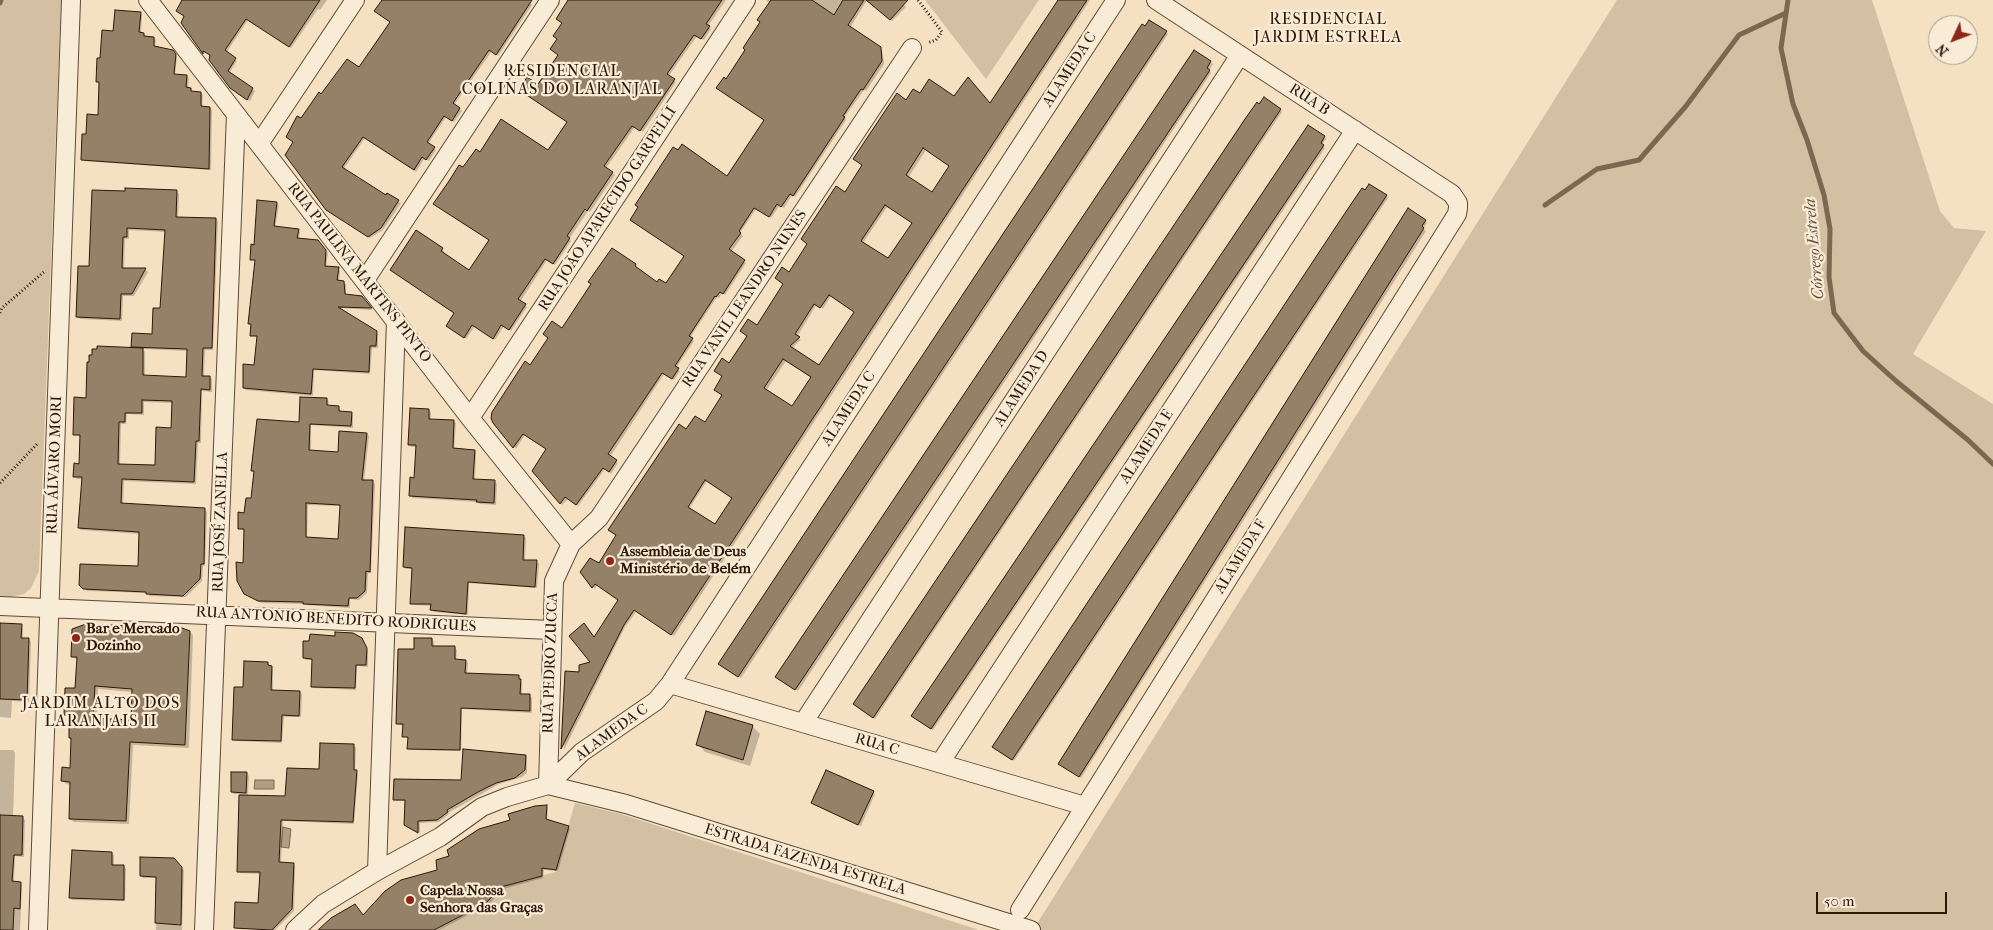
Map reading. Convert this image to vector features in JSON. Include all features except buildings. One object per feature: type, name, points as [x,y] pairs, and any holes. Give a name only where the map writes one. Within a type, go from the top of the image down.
[{"type":"street","name":"RUA ÁLVARO MORI","points":[[38,930],[71,0]]},
{"type":"street","points":[[259,144],[354,0]]},
{"type":"street","points":[[365,280],[550,0]]},
{"type":"street","name":"RUA JOÃO APARECIDO GARPELLI","points":[[470,418],[746,0]]},
{"type":"street","name":"ALAMEDA C","points":[[548,786],[582,752],[656,701],[670,684],[1116,0]]},
{"type":"street","name":"RUA B","points":[[1156,0],[1452,194],[1458,203]]},
{"type":"street","name":"RUA PAULINA MARTINS PINTO","points":[[155,3],[259,144],[470,418],[571,544]]},
{"type":"street","name":"RUA VANIL LEANDRO NUNES","points":[[571,544],[599,518],[912,48]]},
{"type":"street","name":"ALAMEDA D","points":[[803,723],[1240,55]]},
{"type":"street","name":"RUA JOSÉ ZANELLA","points":[[204,930],[218,614],[236,114]]},
{"type":"street","name":"ALAMEDA E","points":[[940,763],[1355,130]]},
{"type":"street","name":"ALAMEDA F","points":[[1020,910],[1457,214],[1458,203]]},
{"type":"street","points":[[377,871],[384,622],[396,321]]},
{"type":"street","name":"RUA PEDRO ZUCCA","points":[[548,786],[551,630],[554,581],[571,544]]},
{"type":"street","name":"RUA ANTONIO BENEDITO RODRIGUES","points":[[0,606],[551,630]]},
{"type":"street","name":"RUA C","points":[[670,684],[1085,806]]},
{"type":"street","points":[[295,930],[323,904],[377,871],[440,837],[489,804],[520,792],[548,786]]},
{"type":"street","name":"ESTRADA FAZENDA ESTRELA","points":[[548,786],[626,804],[1031,930]]},
{"type":"path","points":[[912,48],[936,40],[942,32],[918,0]]},
{"type":"path","points":[[0,313],[2,308],[18,293],[62,259]]},
{"type":"path","points":[[0,483],[44,437],[56,429]]},
{"type":"shaded area","points":[[0,0],[61,0],[39,571],[31,588],[24,594],[11,597],[0,597]]},
{"type":"shaded area","points":[[925,0],[1039,0],[986,79]]},
{"type":"shaded area","points":[[1617,0],[1872,0],[1940,211],[1954,228],[1986,231],[1913,354],[1993,404],[1993,930],[1033,930]]},
{"type":"shaded area","points":[[255,780],[274,780],[274,789],[254,789]]},
{"type":"shaded area","points":[[575,803],[621,814],[979,930],[437,930],[486,903],[506,886],[555,872]]},
{"type":"shaded area","points":[[283,827],[291,829],[289,848],[281,847]]},
{"type":"waterway","name":"Córrego Estrela","points":[[1788,0],[1781,48],[1793,104],[1807,140],[1824,195],[1830,229],[1829,277],[1834,313],[1863,351],[1896,381],[1968,440],[1993,464]]},
{"type":"waterway","points":[[1545,205],[1597,169],[1639,160],[1686,106],[1739,35],[1786,13]]},
{"type":"place","name":"Assembleia de Deus Ministério de Belém","points":[[610,561]]},
{"type":"place","name":"Bar e Mercado Dozinho","points":[[76,638]]},
{"type":"place","name":"Capela Nossa Senhora das Graças","points":[[410,900]]},
{"type":"district","name":"RESIDENCIAL JARDIM ESTRELA","points":[[1328,29]]},
{"type":"district","name":"RESIDENCIAL COLINAS DO LARANJAL","points":[[562,81]]},
{"type":"district","name":"JARDIM ALTO DOS LARANJAIS II","points":[[101,713]]}]
